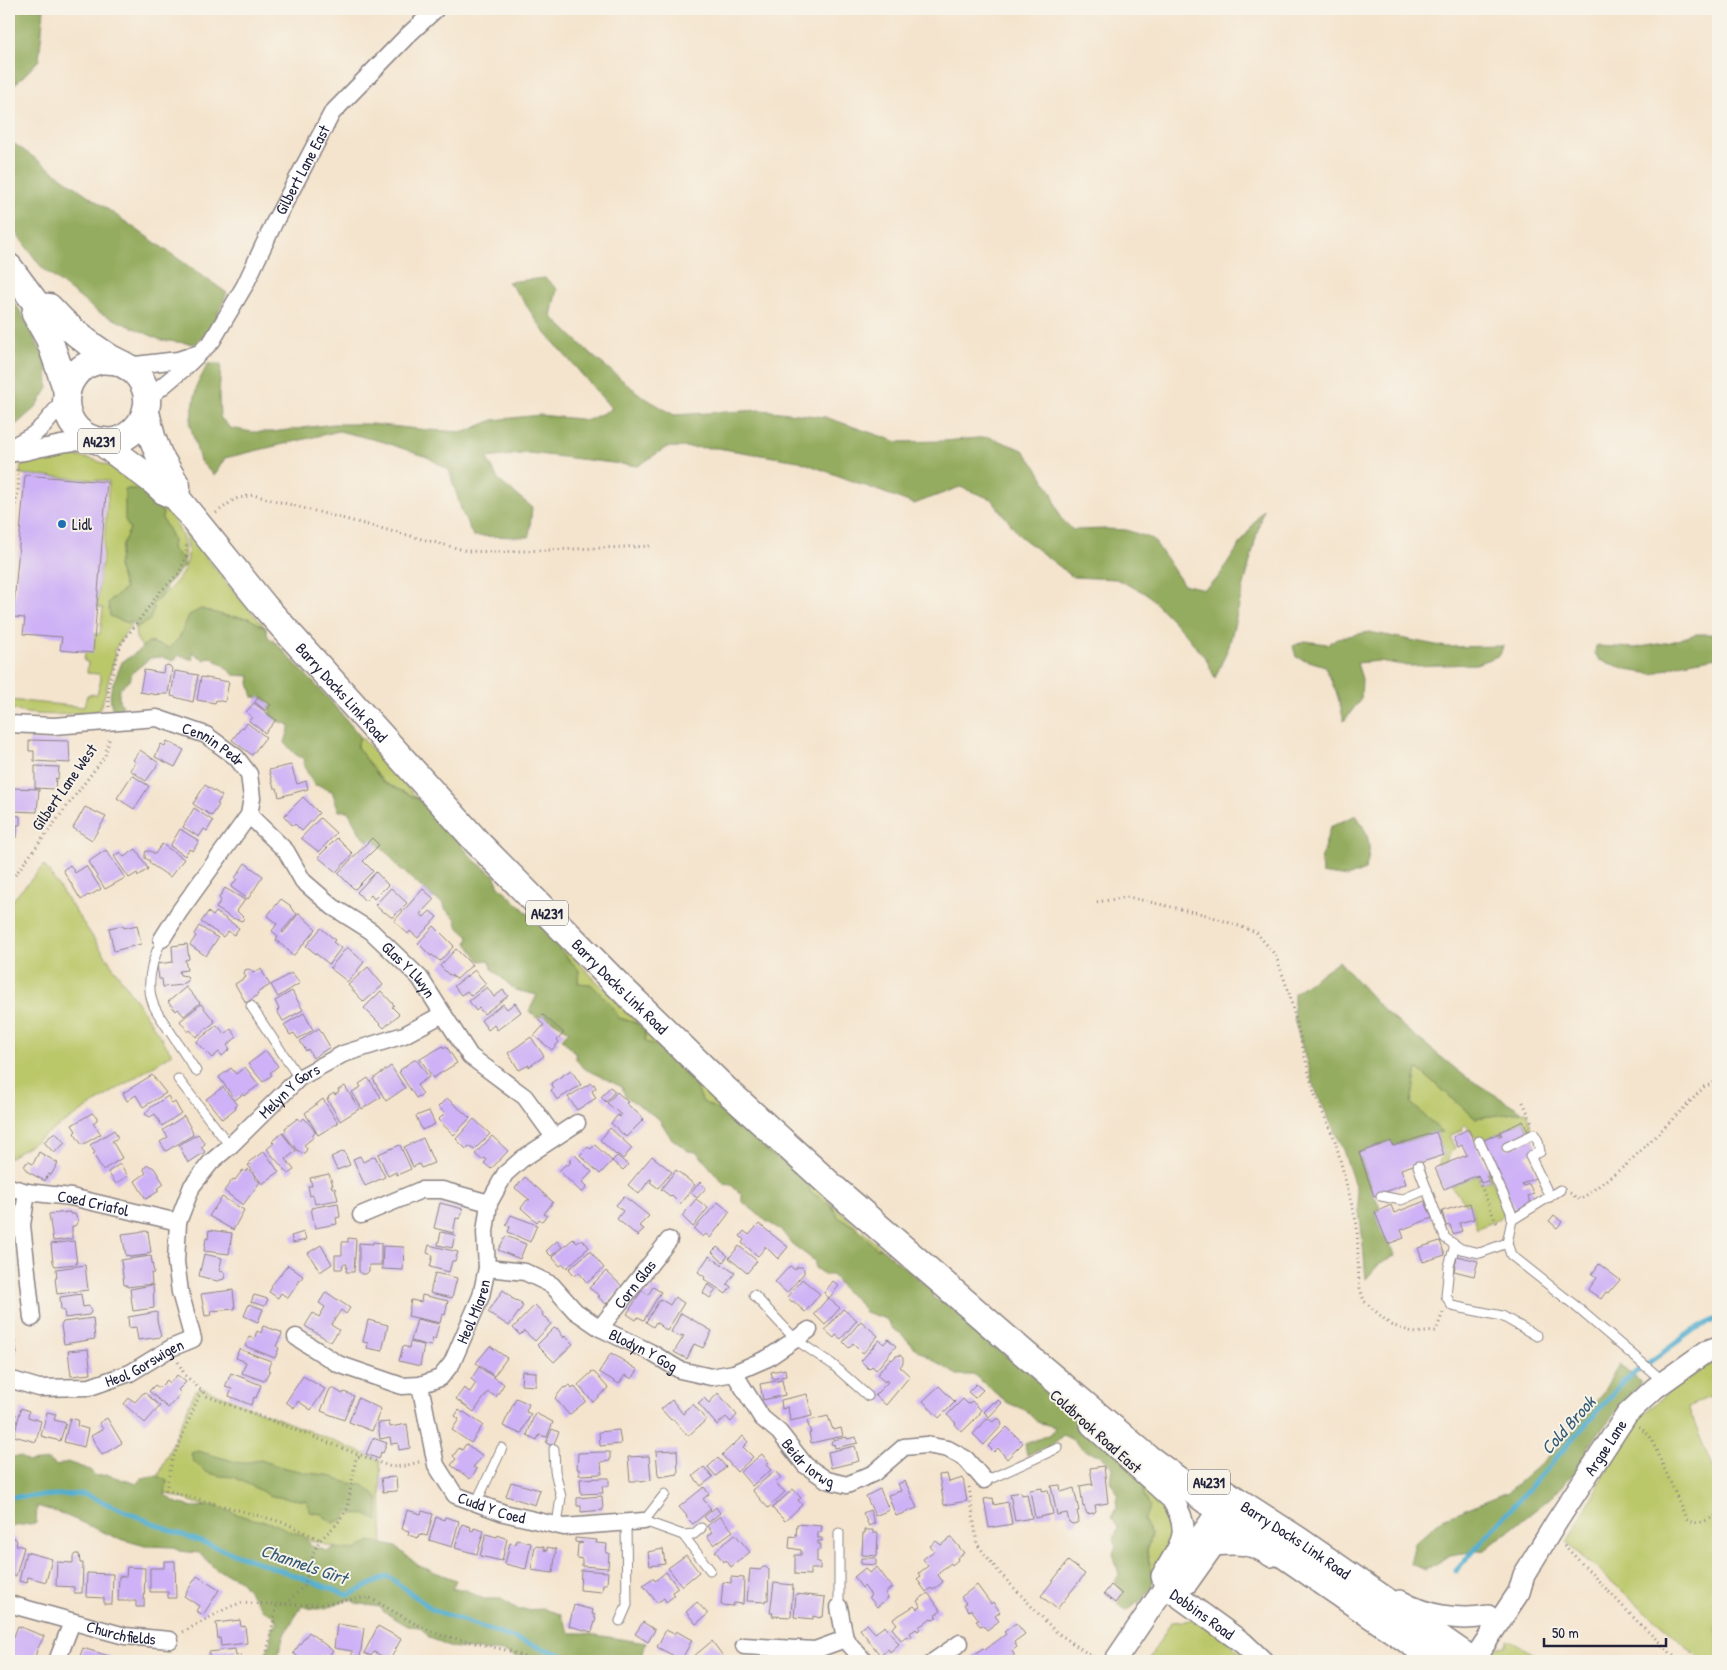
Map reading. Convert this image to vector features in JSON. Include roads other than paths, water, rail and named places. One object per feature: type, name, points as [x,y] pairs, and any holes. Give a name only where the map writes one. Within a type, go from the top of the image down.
[{"type":"main road","name":"A4231","points":[[9,267],[38,306],[49,307],[76,334],[138,375],[145,387],[147,406],[141,423],[133,432],[122,439],[109,442],[98,441],[84,435],[74,427],[68,414],[66,396],[49,339],[35,314],[38,306]]},
{"type":"main road","points":[[66,396],[68,386],[75,374],[86,365],[100,360],[121,363]]},
{"type":"main road","name":"Barry Docks Link Road","points":[[147,406],[152,437],[159,455],[177,486],[176,497]]},
{"type":"main road","name":"Barry Docks Link Road","points":[[98,441],[145,474],[165,492],[176,497],[265,607],[478,843],[724,1088],[844,1197],[1148,1458],[1231,1507],[1304,1544],[1468,1660]]},
{"type":"main road","name":"Barry Docks Link Road","points":[[1231,1507],[1400,1636],[1438,1661]]},
{"type":"street","name":"Gilbert Lane East","points":[[147,406],[212,341],[244,284],[332,113],[436,9]]},
{"type":"street","points":[[121,363],[178,360],[200,353]]},
{"type":"street","points":[[10,454],[18,444],[44,425],[66,396]]},
{"type":"street","points":[[10,454],[23,454],[40,448],[69,442],[98,441]]},
{"type":"street","name":"Cennin Pedr","points":[[9,724],[54,726],[109,720],[157,718],[206,735],[236,757],[249,774],[252,798],[249,815]]},
{"type":"street","points":[[162,939],[179,912],[249,815]]},
{"type":"street","name":"Glas Y Llwyn","points":[[249,815],[286,852],[303,881],[333,907],[370,931],[420,978],[470,1056],[526,1097],[554,1137]]},
{"type":"street","name":"Melyn Y Gors","points":[[178,1222],[192,1186],[211,1162],[230,1146],[299,1078],[343,1054],[404,1035],[443,1014]]},
{"type":"street","name":"Heol Miaren","points":[[296,1337],[338,1364],[402,1386],[420,1385],[440,1378],[452,1363],[481,1296],[487,1268],[485,1232],[488,1203],[504,1174],[577,1122]]},
{"type":"street","name":"Coed Criafol","points":[[9,1187],[27,1192],[71,1196],[178,1222]]},
{"type":"street","points":[[361,1215],[421,1190],[442,1190],[488,1203]]},
{"type":"street","points":[[27,1192],[22,1225],[32,1318]]},
{"type":"street","name":"Heol Gorswigen","points":[[9,1380],[40,1388],[90,1387],[130,1373],[171,1348],[193,1339],[180,1292],[176,1262],[178,1222]]},
{"type":"street","name":"Corn Glas","points":[[600,1328],[669,1240]]},
{"type":"street","name":"Blodyn Y Gog","points":[[487,1268],[525,1272],[552,1284],[575,1311],[600,1328],[650,1352],[680,1370],[711,1377],[734,1372],[768,1358],[809,1330]]},
{"type":"street","name":"Coldbrook Road East","points":[[954,1292],[988,1335],[1079,1414],[1172,1499],[1184,1522],[1184,1531],[1182,1543],[1162,1576],[1164,1587]]},
{"type":"street","name":"Argae Lane","points":[[1468,1660],[1519,1592],[1524,1575],[1626,1416],[1655,1388],[1659,1378],[1718,1346]]},
{"type":"street","name":"Beidr Iorwg","points":[[734,1372],[762,1418],[779,1432],[805,1465],[827,1480],[847,1485],[874,1473],[904,1448],[926,1445],[948,1449],[966,1459],[984,1480]]},
{"type":"street","name":"Cudd Y Coed","points":[[420,1385],[436,1465],[455,1495],[504,1514],[564,1526],[644,1521]]},
{"type":"street","points":[[1164,1587],[1187,1583],[1214,1545],[1231,1507]]},
{"type":"street","name":"Coldbrook Road East","points":[[1115,1661],[1164,1587],[1231,1507]]},
{"type":"street","points":[[1214,1545],[1237,1544],[1256,1547],[1369,1624],[1400,1636]]},
{"type":"street","points":[[1304,1544],[1326,1550],[1415,1610],[1441,1616],[1466,1618],[1488,1616]]},
{"type":"street","name":"Argae Lane","points":[[1468,1660],[1488,1616],[1510,1586],[1524,1575]]},
{"type":"street","name":"Dobbins Road","points":[[1164,1587],[1244,1643],[1262,1661]]},
{"type":"street","name":"Churchfields","points":[[9,1604],[125,1636],[170,1640]]},
{"type":"street","points":[[840,1607],[845,1639],[864,1661]]},
{"type":"street","name":"Churchfields","points":[[57,1661],[72,1622]]},
{"type":"street","points":[[744,1646],[815,1650],[845,1639]]},
{"type":"street","points":[[934,1661],[960,1643]]},
{"type":"lane","points":[[162,939],[154,956],[148,989],[149,995],[154,1008],[196,1071]]},
{"type":"lane","points":[[251,1006],[299,1078]]},
{"type":"lane","points":[[178,1079],[230,1146]]},
{"type":"lane","points":[[1507,1146],[1534,1134],[1540,1152],[1530,1156],[1550,1197]]},
{"type":"lane","points":[[1479,1142],[1511,1212],[1512,1220],[1507,1238],[1511,1255],[1573,1304],[1659,1378]]},
{"type":"lane","points":[[1418,1166],[1445,1238],[1461,1249],[1480,1253],[1507,1238]]},
{"type":"lane","points":[[1381,1196],[1401,1200],[1427,1189]]},
{"type":"lane","points":[[1512,1220],[1560,1190]]},
{"type":"lane","points":[[1455,1245],[1449,1266],[1446,1296],[1452,1306],[1502,1316],[1537,1336]]},
{"type":"lane","points":[[754,1295],[796,1340],[832,1364],[868,1396]]},
{"type":"lane","points":[[476,1503],[502,1448]]},
{"type":"lane","points":[[984,1480],[1058,1448]]},
{"type":"lane","points":[[554,1449],[555,1470],[561,1497],[557,1525]]},
{"type":"lane","points":[[665,1494],[644,1521],[683,1535],[694,1534],[701,1528]]},
{"type":"lane","points":[[620,1621],[627,1605],[626,1522]]},
{"type":"lane","points":[[839,1533],[840,1607]]},
{"type":"lane","points":[[683,1535],[710,1570]]},
{"type":"waterway","name":"Cold Brook","points":[[1456,1571],[1625,1380],[1695,1329],[1718,1318]]},
{"type":"waterway","name":"Channels Girt","points":[[9,1497],[84,1494],[174,1532],[349,1595],[388,1576],[433,1610],[579,1661]]},
{"type":"place","name":"Lidl","points":[[62,524]]}]
